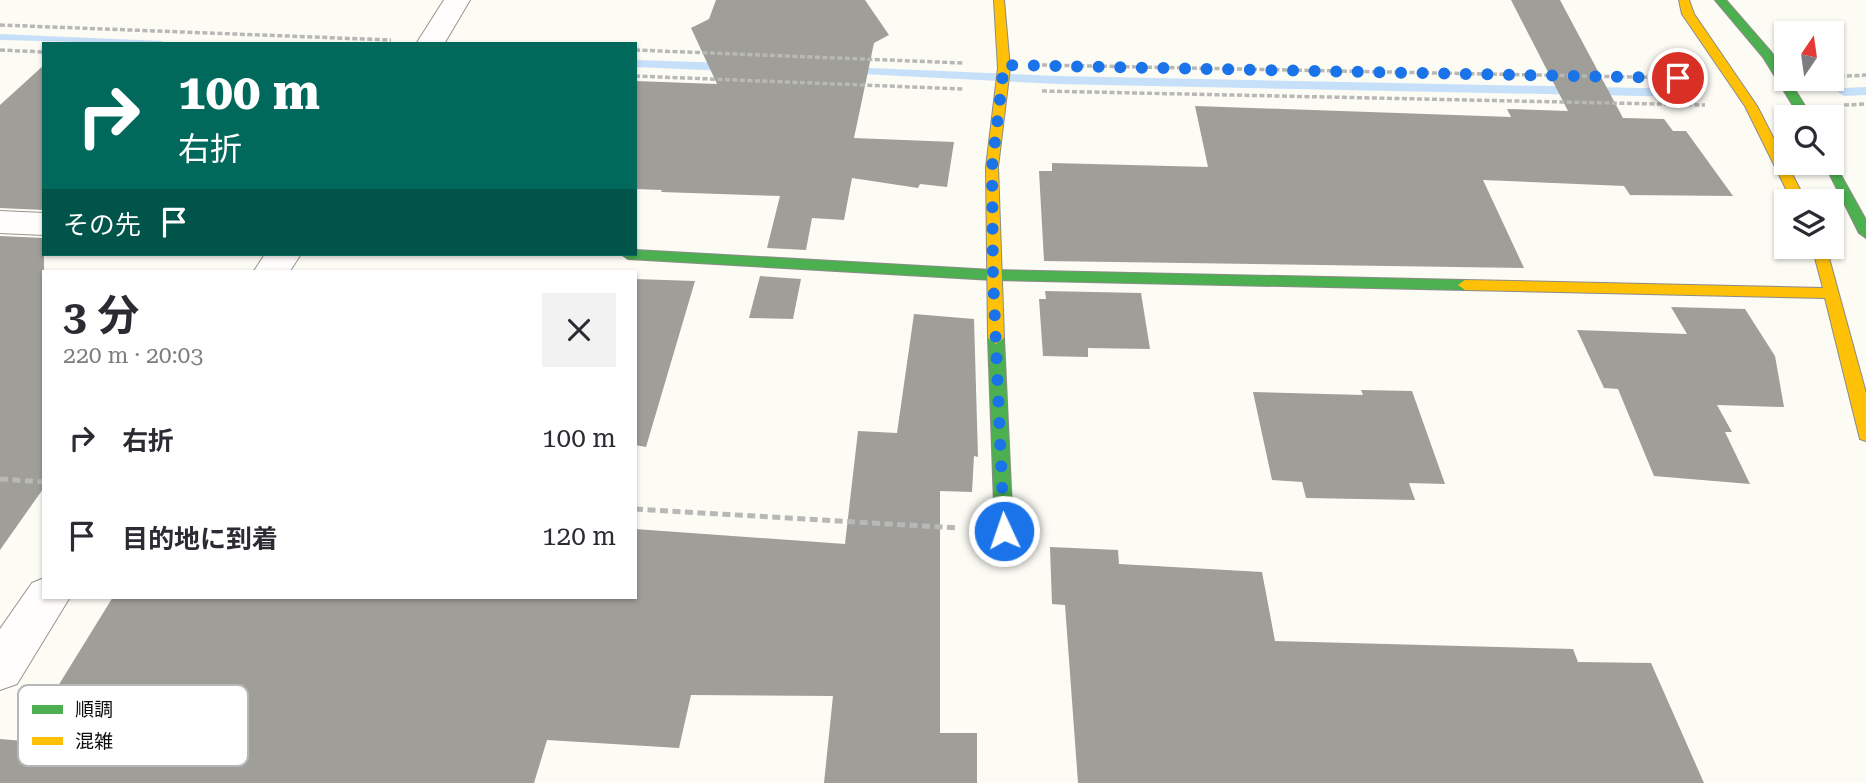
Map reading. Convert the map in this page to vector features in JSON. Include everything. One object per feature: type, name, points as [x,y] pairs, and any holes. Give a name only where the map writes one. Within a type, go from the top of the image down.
[{"type":"street","points":[[432,42],[457,0]]},
{"type":"street","points":[[999,0],[1004,66],[992,167],[993,275],[1004,531]]},
{"type":"street","points":[[1684,0],[1688,14],[1751,106],[1793,189]]},
{"type":"street","points":[[1720,0],[1737,15],[1786,79],[1800,105]]},
{"type":"street","points":[[1836,175],[1866,233]]},
{"type":"street","points":[[0,222],[42,224]]},
{"type":"street","points":[[637,255],[993,275],[1832,293]]},
{"type":"street","points":[[272,270],[282,256]]},
{"type":"street","points":[[1822,259],[1862,407],[1866,434]]},
{"type":"street","points":[[0,668],[47,599]]},
{"type":"path","points":[[0,25],[407,42]]},
{"type":"path","points":[[0,50],[42,52]]},
{"type":"path","points":[[637,50],[1004,66],[1258,67],[1734,79]]},
{"type":"path","points":[[1844,76],[1866,75]]},
{"type":"path","points":[[637,76],[1002,89],[1751,106]]},
{"type":"path","points":[[0,479],[42,482]]},
{"type":"path","points":[[637,509],[1004,531]]},
{"type":"building","points":[[716,0],[865,0],[889,35],[874,43],[854,138],[954,142],[947,187],[920,184],[918,188],[852,178],[844,220],[812,218],[806,250],[767,248],[780,196],[637,189],[637,81],[717,84],[691,28],[709,19]]},
{"type":"building","points":[[1511,0],[1560,0],[1623,118],[1664,119],[1673,131],[1686,131],[1733,196],[1630,195],[1624,186],[1483,180],[1524,268],[1044,261],[1039,171],[1052,171],[1052,163],[1208,167],[1195,106],[1511,117],[1507,109],[1568,111]]},
{"type":"building","points":[[42,67],[42,210],[0,208],[0,105]]},
{"type":"building","points":[[0,236],[42,238],[42,490],[0,550]]},
{"type":"building","points":[[760,276],[801,279],[793,319],[749,318]]},
{"type":"building","points":[[637,279],[695,281],[646,447],[637,445]]},
{"type":"building","points":[[1045,291],[1141,293],[1150,349],[1088,348],[1088,357],[1043,356],[1039,299],[1046,299]]},
{"type":"building","points":[[1671,307],[1745,309],[1775,356],[1784,407],[1717,405],[1732,432],[1725,432],[1750,484],[1654,476],[1618,389],[1604,388],[1577,330],[1687,334]]},
{"type":"building","points":[[914,314],[974,319],[978,457],[974,456],[972,492],[940,491],[940,733],[977,733],[977,783],[824,783],[833,696],[691,695],[679,748],[547,740],[534,783],[0,783],[0,739],[18,740],[18,766],[248,766],[248,685],[59,685],[112,599],[637,599],[637,529],[845,544],[858,431],[897,433]]},
{"type":"building","points":[[1361,390],[1412,391],[1445,484],[1409,483],[1415,500],[1306,498],[1302,482],[1272,480],[1253,392],[1363,395]]},
{"type":"building","points":[[1050,547],[1118,550],[1119,564],[1262,572],[1275,641],[1573,649],[1578,662],[1651,663],[1704,783],[1078,783],[1065,605],[1052,604]]},
{"type":"waterway","points":[[0,37],[115,42]]},
{"type":"waterway","points":[[637,63],[727,67]]},
{"type":"waterway","points":[[847,71],[1057,80],[1688,93]]},
{"type":"waterway","points":[[1844,92],[1866,91]]},
{"type":"traffic: fast","points":[[1720,0],[1768,55],[1799,105]]},
{"type":"traffic: fast","points":[[1836,175],[1866,233]]},
{"type":"traffic: fast","points":[[637,255],[993,275],[1465,285]]},
{"type":"traffic: fast","points":[[996,338],[1004,531]]},
{"type":"traffic: slow","points":[[996,338],[992,167],[1004,68],[999,0]]},
{"type":"traffic: slow","points":[[1684,0],[1688,14],[1751,106],[1793,189]]},
{"type":"traffic: slow","points":[[1822,259],[1862,407],[1866,434]]},
{"type":"traffic: slow","points":[[1465,285],[1831,293]]},
{"type":"route","points":[[1004,531],[993,275],[992,167],[1004,65],[1258,67],[1678,78]]}]
